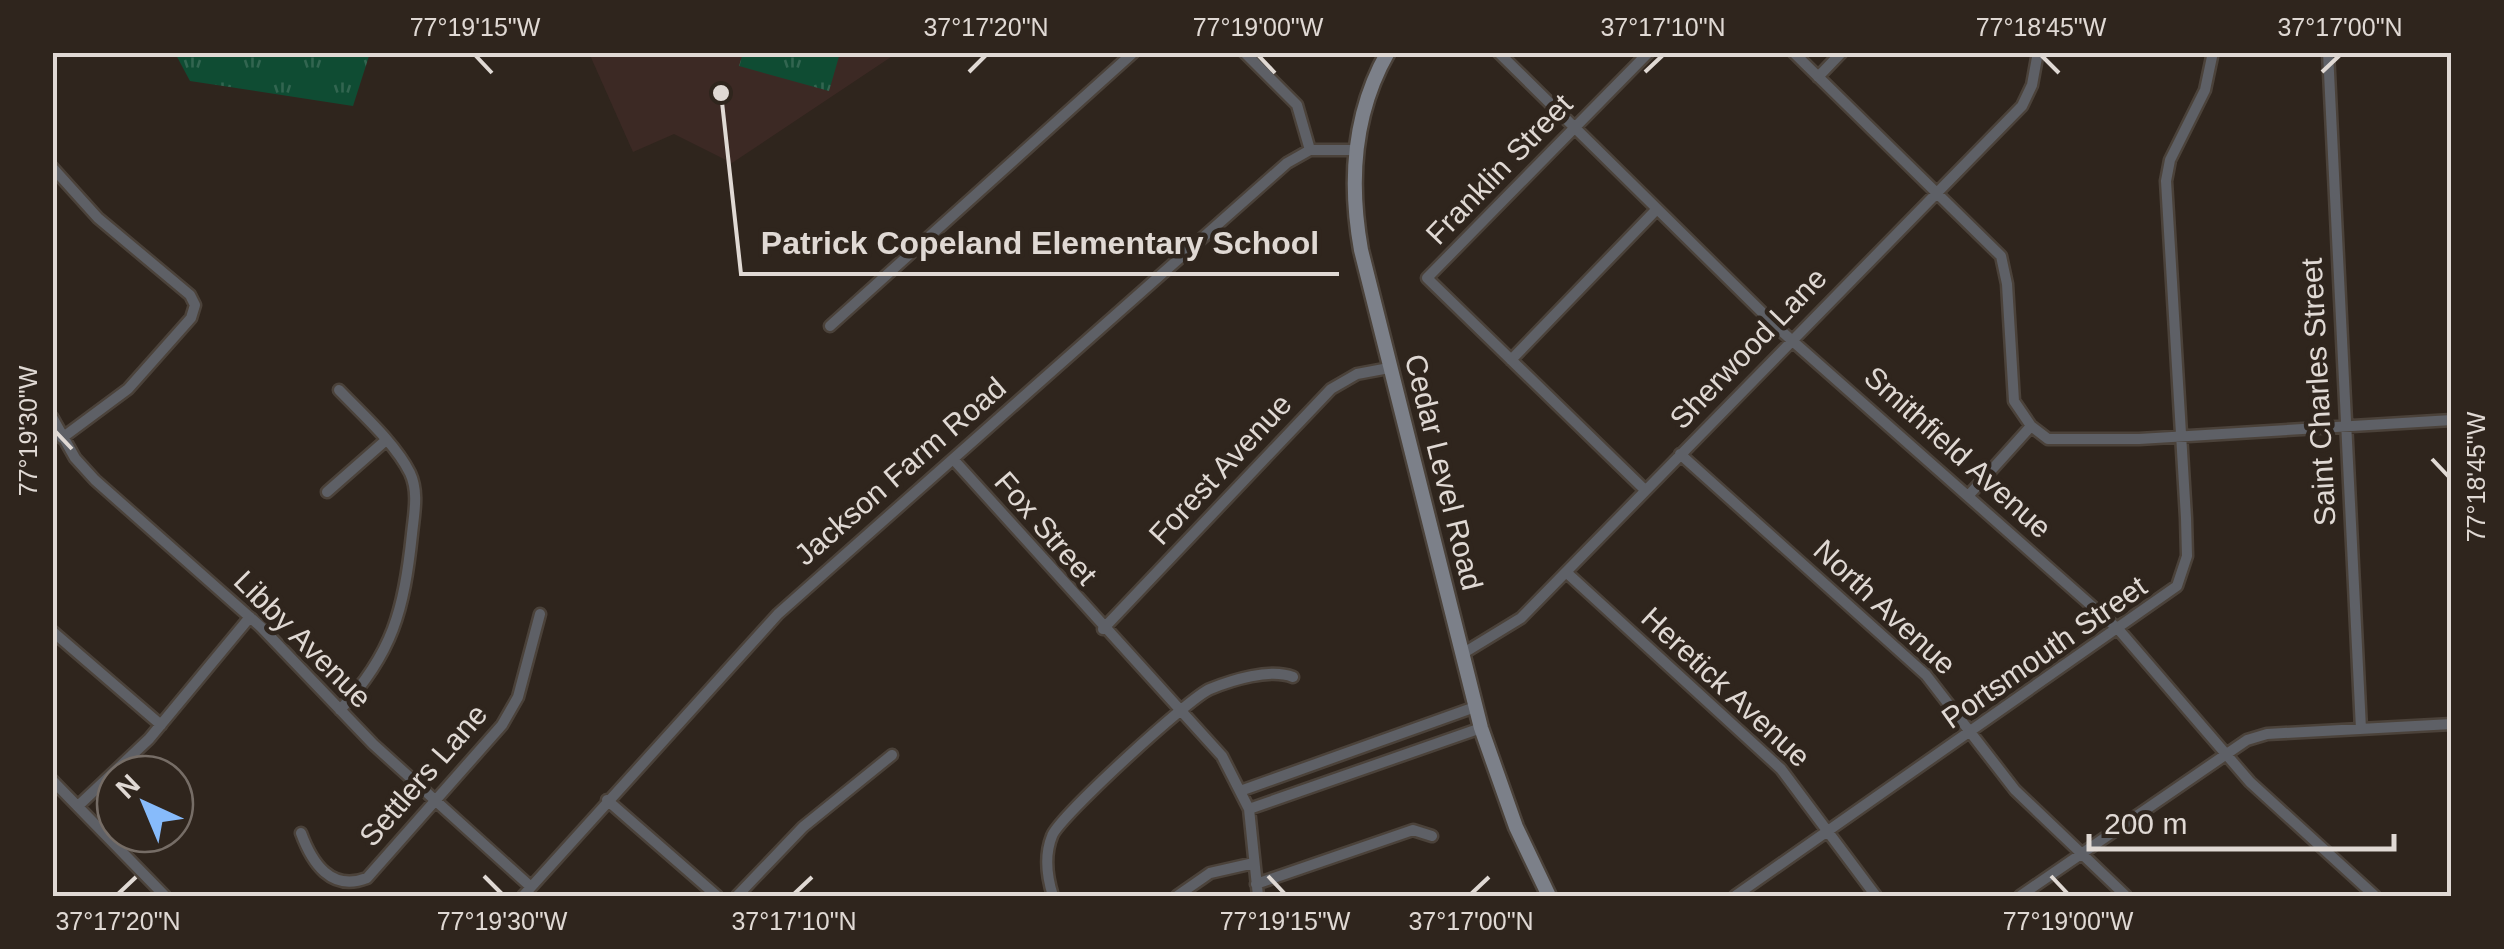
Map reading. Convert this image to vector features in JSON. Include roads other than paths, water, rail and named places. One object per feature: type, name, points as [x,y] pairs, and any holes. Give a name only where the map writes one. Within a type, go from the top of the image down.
[{"type":"main road","name":"Cedar Level Road","points":[[1388,52],[1368,97],[1356,150],[1356,216],[1389,368],[1475,707],[1516,827],[1549,896]]},
{"type":"street","points":[[830,326],[1134,52]]},
{"type":"street","points":[[1244,52],[1297,106],[1310,150],[1356,150]]},
{"type":"street","name":"Smithfield Avenue","points":[[1498,52],[1656,210],[1793,339],[2119,630],[2224,754],[2375,896]]},
{"type":"street","name":"Franklin Street","points":[[1511,360],[1427,278],[1649,52]]},
{"type":"street","points":[[1793,52],[1995,248],[2005,266],[2014,401],[2031,426],[2058,441],[2452,420]]},
{"type":"street","points":[[1818,77],[1842,52]]},
{"type":"street","name":"Sherwood Lane","points":[[1462,654],[1512,626],[2022,106],[2032,85],[2038,52]]},
{"type":"street","name":"Portsmouth Street","points":[[1736,896],[2170,594],[2185,568],[2166,181],[2170,160],[2204,90],[2213,52]]},
{"type":"street","name":"Saint Charles Street","points":[[2328,52],[2361,729]]},
{"type":"street","name":"Jackson Farm Road","points":[[527,892],[778,614],[1276,172],[1310,150]]},
{"type":"street","points":[[52,167],[98,218],[190,295],[195,305],[191,318],[128,389],[62,438]]},
{"type":"street","points":[[1646,490],[1511,360],[1656,210]]},
{"type":"street","name":"Forest Avenue","points":[[1103,630],[1331,389],[1358,374],[1389,368]]},
{"type":"street","points":[[339,390],[410,472],[414,487],[405,592],[383,657],[340,710]]},
{"type":"street","name":"Libby Avenue","points":[[52,418],[62,438],[116,502],[250,617],[527,892]]},
{"type":"street","points":[[1969,496],[2031,426]]},
{"type":"street","points":[[327,492],[385,442]]},
{"type":"street","name":"North Avenue","points":[[1680,454],[1926,675],[2015,790],[2126,896]]},
{"type":"street","name":"Fox Street","points":[[952,459],[1103,630],[1222,756],[1243,790],[1249,809],[1257,891]]},
{"type":"street","name":"Heretick Avenue","points":[[1566,572],[1780,769],[1876,896]]},
{"type":"street","name":"Settlers Lane","points":[[301,833],[320,870],[338,881],[367,878],[512,710],[540,614]]},
{"type":"street","points":[[78,806],[161,725],[250,617]]},
{"type":"street","points":[[52,631],[161,725]]},
{"type":"street","points":[[1053,896],[1047,863],[1052,834],[1181,711],[1209,689],[1272,673],[1292,677]]},
{"type":"street","points":[[1243,790],[1475,707]]},
{"type":"street","points":[[2020,896],[2224,754],[2258,736],[2452,724]]},
{"type":"street","points":[[1249,809],[1481,728]]},
{"type":"street","points":[[737,896],[803,828],[892,755]]},
{"type":"street","points":[[52,780],[164,896]]},
{"type":"street","points":[[607,800],[717,896]]},
{"type":"street","points":[[1257,891],[1412,830],[1432,836]]},
{"type":"street","points":[[1177,896],[1210,873],[1254,862]]},
{"type":"place","name":"Patrick Copeland Elementary School","points":[[721,93]]}]
